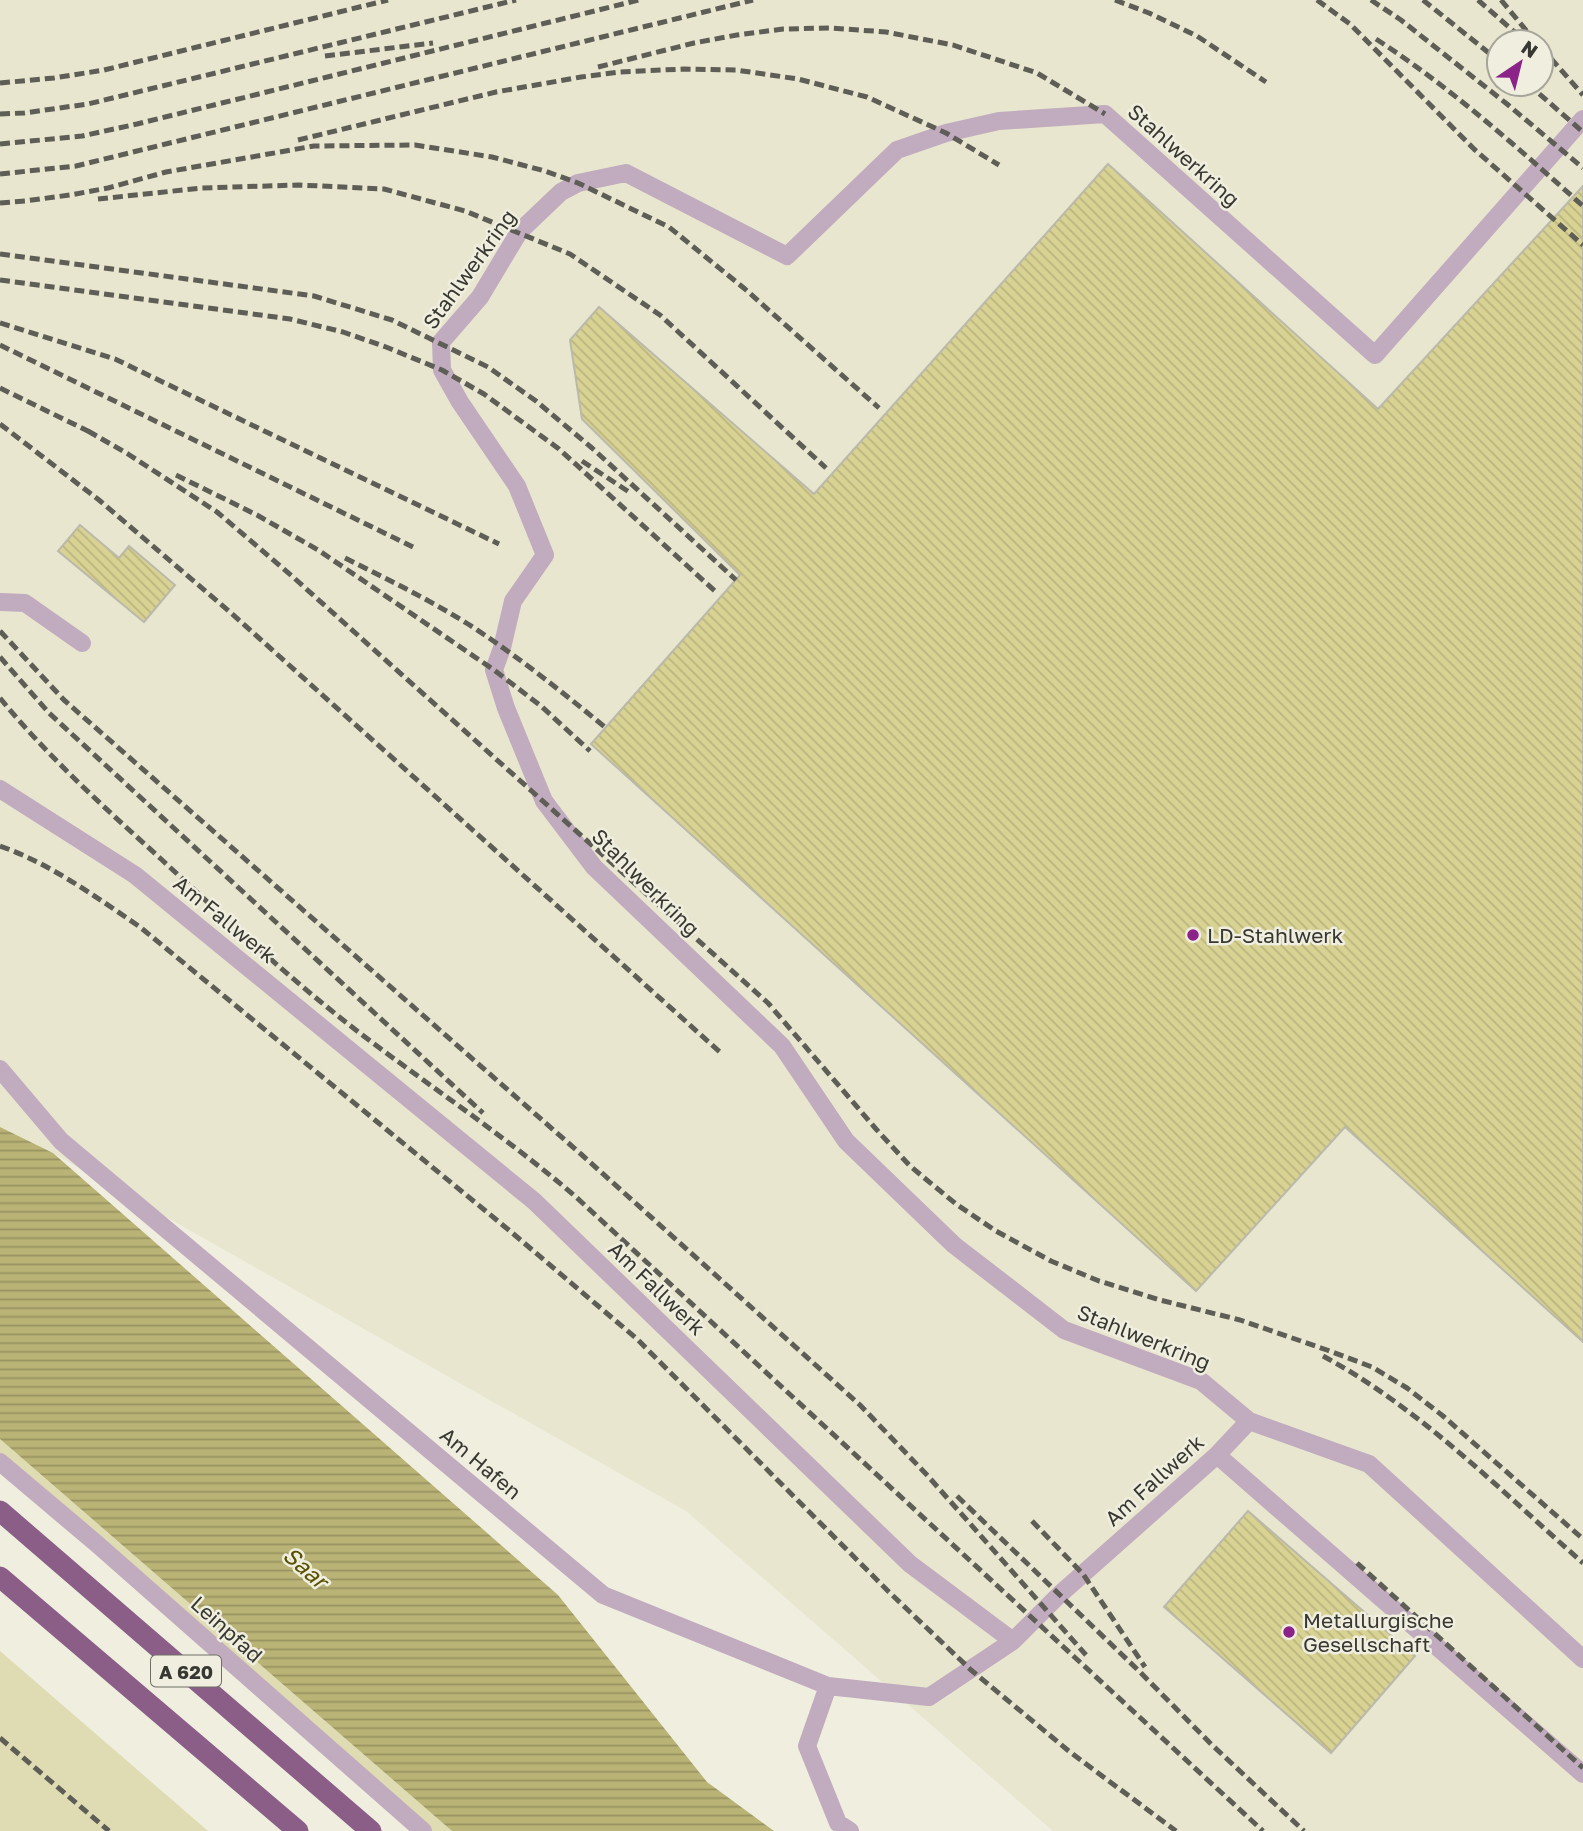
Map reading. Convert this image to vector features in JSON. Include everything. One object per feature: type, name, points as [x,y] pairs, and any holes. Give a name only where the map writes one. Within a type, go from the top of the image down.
[{"type":"highway","name":"A 620","points":[[0,1511],[371,1831]]},
{"type":"highway","name":"A 620","points":[[0,1577],[298,1831]]},
{"type":"lane","name":"Stahlwerkring","points":[[1583,119],[1375,355],[1105,114],[999,121],[946,132],[897,150],[787,256],[626,173],[578,183],[561,192],[519,232],[480,297],[441,342],[442,370],[460,402],[517,486],[545,555],[513,601],[495,670],[506,708],[544,801],[594,867],[782,1046],[846,1141],[954,1245],[1065,1330],[1201,1381],[1250,1422],[1369,1464],[1583,1659]]},
{"type":"lane","points":[[0,602],[25,603],[82,643]]},
{"type":"lane","name":"Am Fallwerk","points":[[0,789],[135,875],[534,1201],[910,1564],[1013,1641],[1059,1595],[1217,1455],[1250,1422]]},
{"type":"lane","name":"Am Hafen","points":[[0,1069],[61,1141],[603,1595],[828,1686],[929,1697],[1013,1641]]},
{"type":"lane","points":[[1217,1455],[1583,1774]]},
{"type":"lane","name":"Leinpfad","points":[[0,1462],[423,1831]]},
{"type":"lane","points":[[828,1686],[807,1746],[838,1823],[850,1831]]},
{"type":"shaded area","points":[[0,0],[1583,0],[1583,1831],[1053,1831],[686,1511],[53,1153],[0,1127]]},
{"type":"shaded area","points":[[0,1439],[452,1831],[428,1831],[0,1456]]},
{"type":"shaded area","points":[[0,1651],[208,1831],[0,1831]]},
{"type":"water","name":"Saar","points":[[0,1127],[53,1153],[558,1595],[707,1782],[774,1831],[452,1831],[0,1439]]},
{"type":"building","name":"LD-Stahlwerk","points":[[1108,164],[1378,409],[1583,186],[1583,1342],[1345,1127],[1196,1291],[591,744],[740,575],[582,419],[570,340],[599,307],[814,494]]},
{"type":"building","points":[[80,525],[119,558],[129,546],[175,585],[144,622],[58,551]]},
{"type":"building","name":"Metallurgische Gesellschaft","points":[[1248,1511],[1415,1656],[1331,1753],[1164,1607]]},
{"type":"railway","points":[[0,83],[104,70],[388,0]]},
{"type":"railway","points":[[0,114],[88,104],[516,0]]},
{"type":"railway","points":[[0,144],[82,136],[137,124],[639,0]]},
{"type":"railway","points":[[0,174],[76,166],[753,0]]},
{"type":"railway","points":[[1115,0],[1197,36],[1266,82]]},
{"type":"railway","points":[[1317,0],[1350,24],[1474,149],[1583,245]]},
{"type":"railway","points":[[1371,0],[1401,20],[1583,168]]},
{"type":"railway","points":[[1423,0],[1485,50]]},
{"type":"railway","points":[[1478,0],[1510,28]]},
{"type":"railway","points":[[1501,0],[1524,28]]},
{"type":"railway","points":[[598,67],[694,43],[783,29],[831,28],[886,32],[953,45],[1037,73],[1105,114]]},
{"type":"railway","points":[[1376,39],[1457,97],[1583,206]]},
{"type":"railway","points":[[325,56],[433,43]]},
{"type":"railway","points":[[1555,63],[1583,95]]},
{"type":"railway","points":[[298,140],[496,92],[581,77],[684,69],[736,70],[798,79],[867,97],[946,133],[999,165]]},
{"type":"railway","points":[[1544,98],[1583,132]]},
{"type":"railway","points":[[0,203],[70,195],[166,172],[314,146],[415,145],[492,157],[578,183],[669,227],[745,289],[879,408]]},
{"type":"railway","points":[[98,199],[202,188],[299,185],[384,189],[465,211],[570,254],[660,315],[826,468]]},
{"type":"railway","points":[[0,254],[314,296],[392,320],[488,367],[536,401],[592,448],[736,580]]},
{"type":"railway","points":[[0,280],[290,319],[343,332],[442,370],[484,394],[559,449],[717,593]]},
{"type":"railway","points":[[0,323],[115,359],[499,544]]},
{"type":"railway","points":[[0,345],[413,547]]},
{"type":"railway","points":[[0,388],[94,434]]},
{"type":"railway","points":[[0,424],[99,500],[230,612],[721,1053]]},
{"type":"railway","points":[[88,431],[217,512],[293,577],[768,1003],[910,1166],[956,1204],[996,1231],[1051,1261],[1099,1281],[1240,1320],[1372,1367],[1407,1388],[1443,1416],[1583,1539]]},
{"type":"railway","points":[[582,461],[629,492]]},
{"type":"railway","points":[[176,475],[257,515],[318,550],[494,670],[541,706],[590,751]]},
{"type":"railway","points":[[345,558],[468,624],[538,674],[606,728]]},
{"type":"railway","points":[[0,631],[64,700],[582,1155],[860,1405],[927,1475],[1086,1655]]},
{"type":"railway","points":[[0,657],[49,713],[483,1113]]},
{"type":"railway","points":[[0,698],[78,782],[263,953],[342,1019],[500,1136],[576,1197],[1263,1831]]},
{"type":"railway","points":[[0,846],[55,872],[140,927],[510,1231],[637,1339],[889,1592],[971,1670],[1070,1752],[1176,1831]]},
{"type":"railway","points":[[1323,1356],[1393,1400],[1459,1452],[1583,1563]]},
{"type":"railway","points":[[957,1496],[1304,1831]]},
{"type":"railway","points":[[1032,1521],[1083,1574],[1145,1667]]},
{"type":"railway","points":[[1357,1563],[1583,1768]]},
{"type":"railway","points":[[0,1738],[109,1831]]},
{"type":"place","name":"LD-Stahlwerk","points":[[1193,935]]},
{"type":"place","name":"Metallurgische Gesellschaft","points":[[1289,1632]]}]
